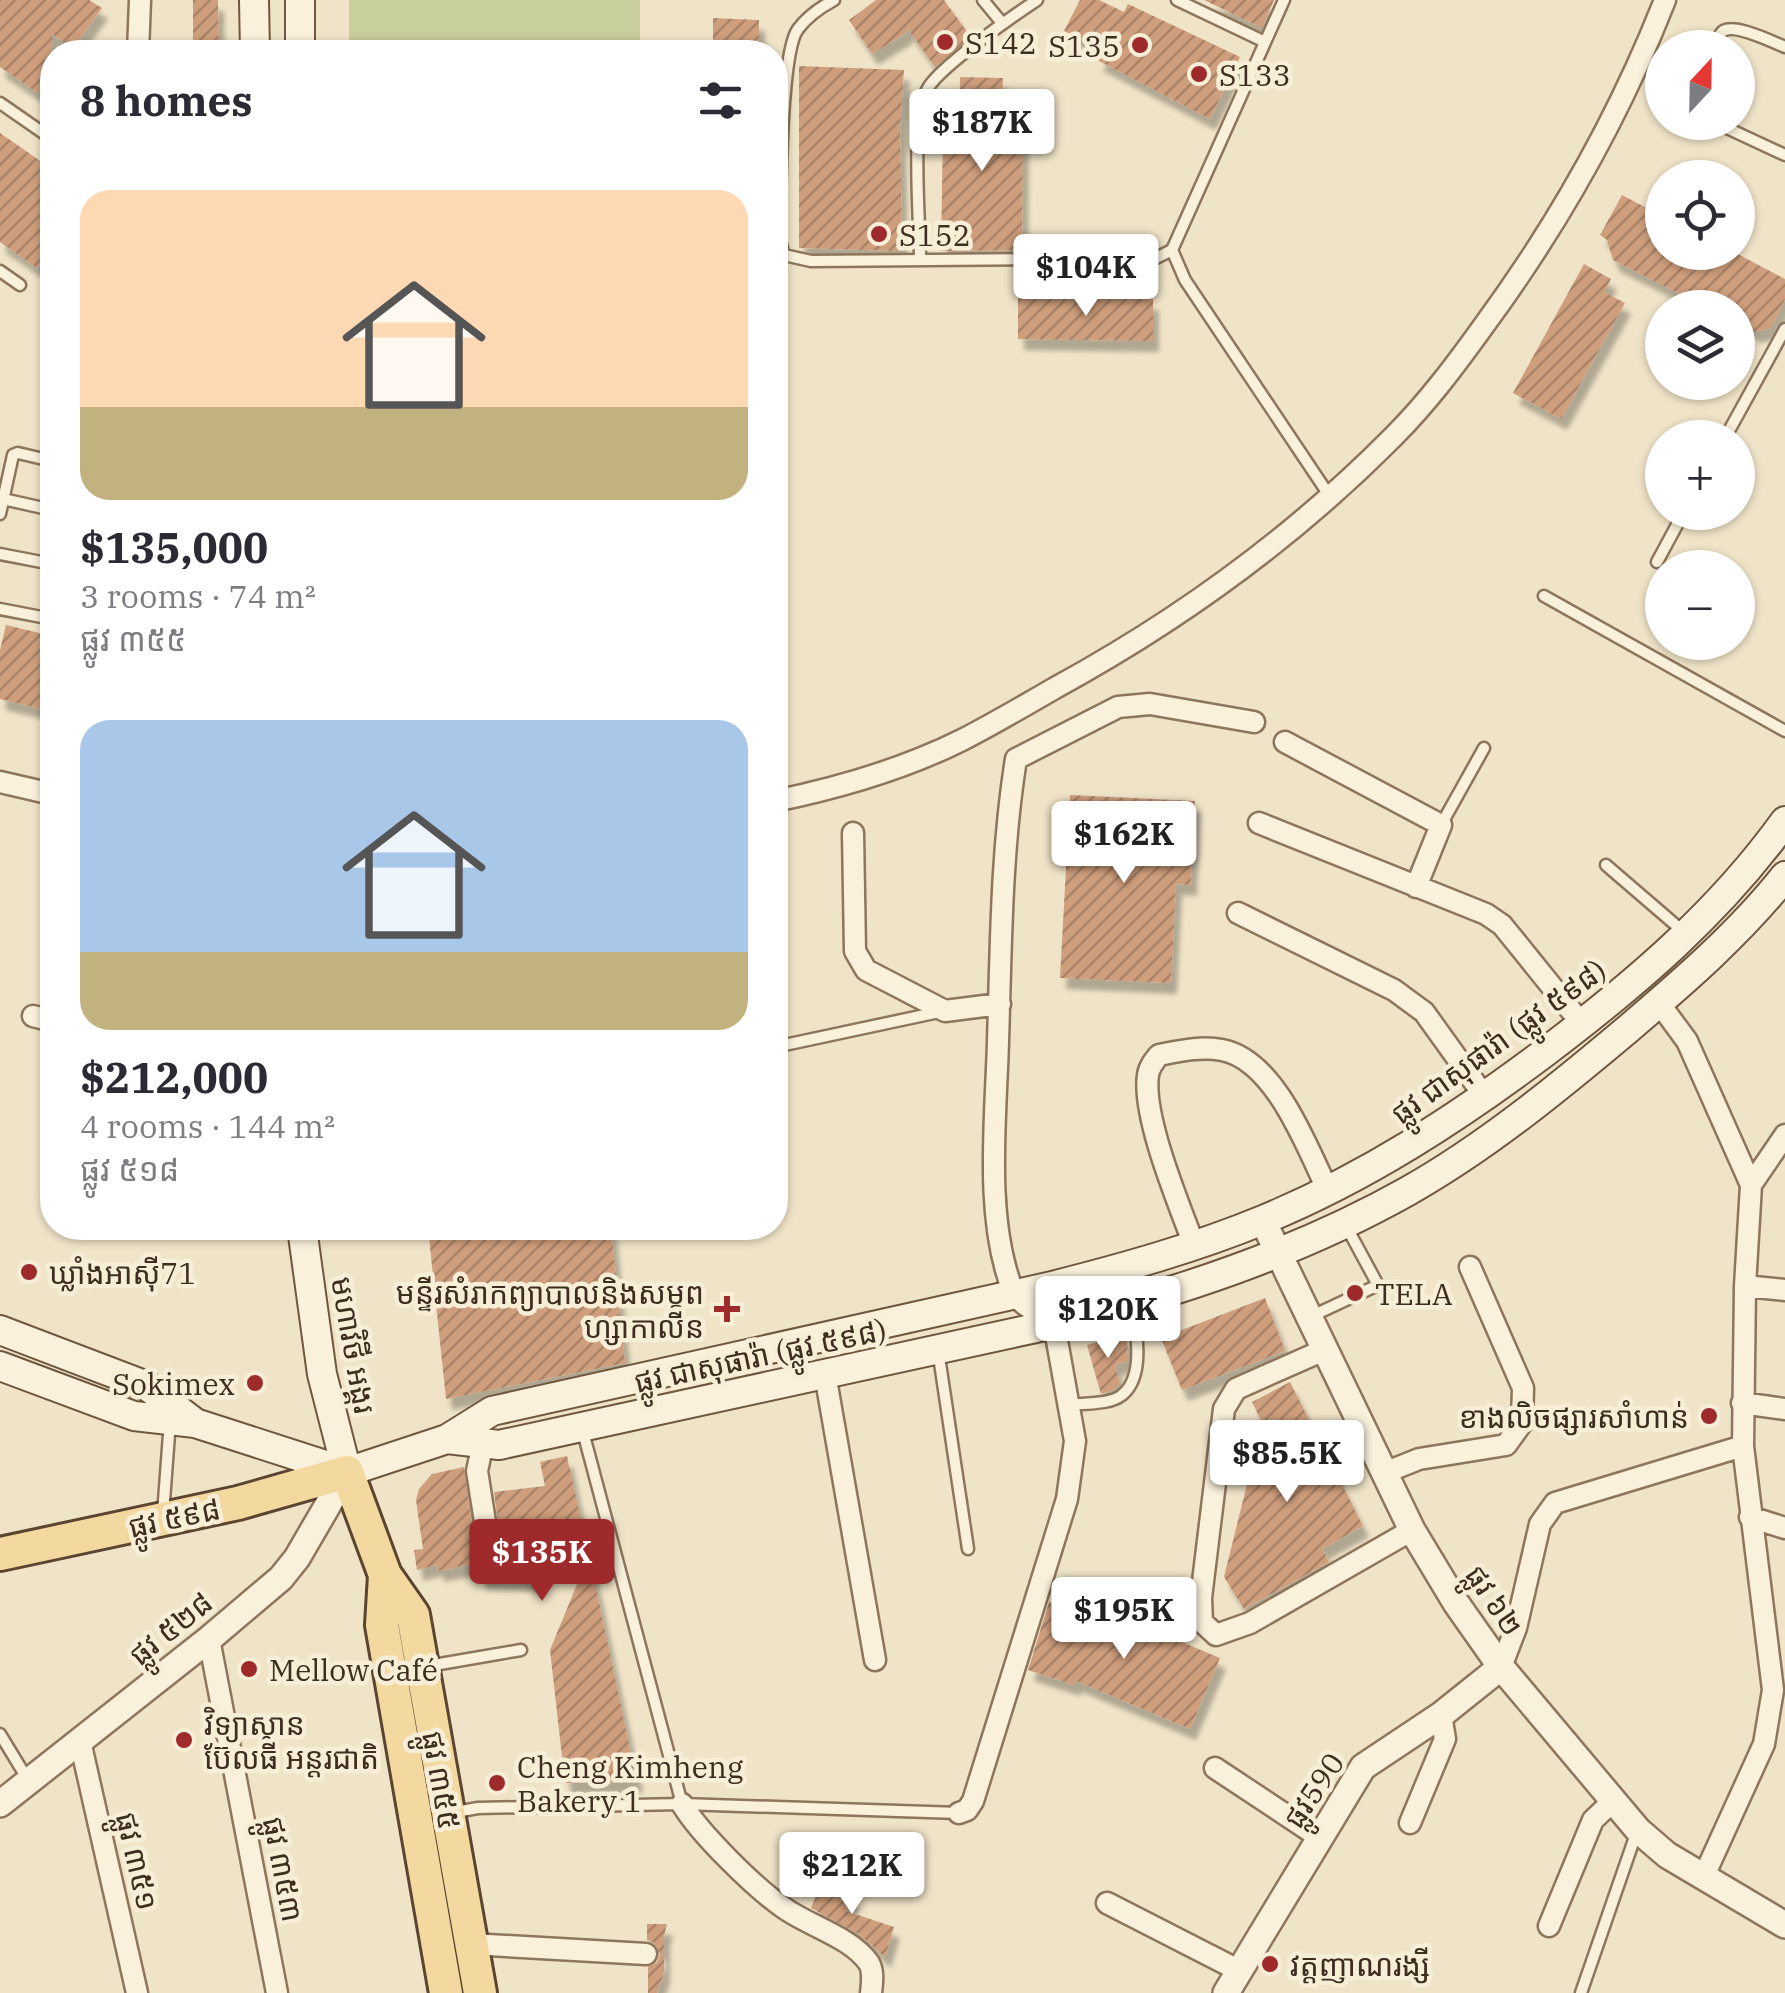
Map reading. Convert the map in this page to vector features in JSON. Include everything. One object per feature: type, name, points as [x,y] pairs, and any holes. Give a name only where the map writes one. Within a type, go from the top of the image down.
[{"type":"main road","points":[[254,0],[255,40]]},
{"type":"main road","points":[[300,0],[300,40]]},
{"type":"main road","name":"ផ្លូវ ជាសុផារ៉ា (ផ្លូវ ៥៩៨)","points":[[346,1472],[447,1439],[492,1411],[1014,1296],[1194,1245],[1262,1220],[1390,1158],[1485,1097],[1582,1024],[1686,934],[1756,860],[1785,822]]},
{"type":"main road","name":"ផ្លូវ ជាសុផារ៉ា (ផ្លូវ ៥៩៨)","points":[[447,1439],[499,1446],[1054,1324],[1276,1254],[1410,1190],[1506,1126],[1659,1003],[1735,932],[1784,879]]},
{"type":"main road","name":"មហាវិថី អង្គរ","points":[[304,1240],[322,1374],[346,1472]]},
{"type":"main road","points":[[0,1330],[147,1386],[183,1421]]},
{"type":"main road","points":[[0,1366],[134,1416],[183,1421],[346,1472]]},
{"type":"main road","name":"ផ្លូវ ៥៩៨","points":[[0,1554],[238,1503],[346,1472]]},
{"type":"main road","name":"ផ្លូវ ៣៥៥","points":[[346,1472],[385,1575],[413,1615],[480,1993]]},
{"type":"main road","name":"ផ្លូវ ៣៥៥","points":[[385,1575],[382,1625],[446,1993]]},
{"type":"street","points":[[138,40],[140,0]]},
{"type":"street","points":[[788,798],[835,788],[975,733],[1120,652],[1240,569],[1330,496],[1396,434],[1450,374],[1520,276],[1580,182],[1642,59],[1664,0]]},
{"type":"street","points":[[959,1813],[974,1802],[1067,1499],[1075,1441],[1054,1324],[1014,1296],[998,1238],[995,1148],[1000,1004],[1009,804],[1016,759],[1118,707],[1150,704],[1254,722]]},
{"type":"street","points":[[1286,742],[1441,825],[1416,887]]},
{"type":"street","points":[[0,782],[40,791]]},
{"type":"street","points":[[1259,823],[1486,914],[1502,925],[1582,1024]]},
{"type":"street","points":[[853,833],[855,951],[866,970],[945,1010],[1000,1004]]},
{"type":"street","points":[[1238,913],[1394,990],[1424,1012],[1485,1097]]},
{"type":"street","points":[[1659,1003],[1687,1041],[1751,1185],[1744,1286],[1742,1446],[1750,1517],[1777,1646],[1764,1744],[1702,1878]]},
{"type":"street","points":[[1194,1245],[1154,1134],[1147,1078],[1159,1055],[1194,1048],[1223,1050],[1243,1057],[1260,1070],[1296,1126],[1328,1190]]},
{"type":"street","points":[[1751,1185],[1785,1134]]},
{"type":"street","name":"ផ្លូវ ៦២","points":[[1262,1220],[1412,1530],[1500,1667],[1638,1830],[1702,1878],[1785,1924]]},
{"type":"street","points":[[1384,1473],[1419,1459],[1506,1444],[1522,1423],[1522,1388],[1470,1266]]},
{"type":"street","points":[[1744,1286],[1785,1290]]},
{"type":"street","points":[[1324,1350],[1236,1389],[1224,1409],[1201,1598],[1202,1622],[1216,1634],[1250,1623],[1412,1530]]},
{"type":"street","points":[[825,1374],[875,1660]]},
{"type":"street","points":[[1742,1404],[1785,1409]]},
{"type":"street","points":[[483,1443],[477,1472],[486,1528]]},
{"type":"street","points":[[1500,1667],[1516,1628],[1540,1524],[1555,1503],[1742,1446]]},
{"type":"street","name":"ផ្លូវ ៥២៨","points":[[0,1804],[281,1578],[297,1558],[346,1472]]},
{"type":"street","points":[[1750,1517],[1785,1528]]},
{"type":"street","name":"ផ្លូវ ៣៥៣","points":[[209,1639],[278,1993]]},
{"type":"street","name":"ផ្លូវ590","points":[[1232,1981],[1363,1768],[1441,1715],[1500,1667]]},
{"type":"street","points":[[1410,1823],[1445,1739],[1441,1715]]},
{"type":"street","name":"ផ្លូវ ៣៥១","points":[[80,1741],[136,1993]]},
{"type":"street","points":[[1215,1768],[1319,1837]]},
{"type":"street","points":[[1548,1926],[1594,1820],[1612,1802]]},
{"type":"street","points":[[682,1804],[695,1826],[783,1908],[852,1947],[868,1963],[871,1993]]},
{"type":"street","points":[[1107,1903],[1232,1981]]},
{"type":"street","points":[[471,1944],[646,1954]]},
{"type":"lane","points":[[788,59],[795,31],[818,8],[834,0]]},
{"type":"lane","points":[[984,0],[1002,23]]},
{"type":"lane","points":[[920,259],[919,110],[929,86],[1002,23],[1037,0]]},
{"type":"lane","points":[[1177,0],[1263,41]]},
{"type":"lane","points":[[788,256],[811,261],[1156,258],[1172,250],[1284,0]]},
{"type":"lane","points":[[1755,38],[1785,47]]},
{"type":"lane","points":[[0,103],[40,130]]},
{"type":"lane","points":[[1754,140],[1785,154]]},
{"type":"lane","points":[[1172,250],[1185,280],[1330,496]]},
{"type":"lane","points":[[0,271],[20,285]]},
{"type":"lane","points":[[1736,420],[1785,329]]},
{"type":"lane","points":[[0,514],[12,455],[40,458]]},
{"type":"lane","points":[[3,499],[40,507]]},
{"type":"lane","points":[[0,554],[40,562]]},
{"type":"lane","points":[[1544,596],[1785,731]]},
{"type":"lane","points":[[0,609],[40,617]]},
{"type":"lane","points":[[1441,825],[1484,748]]},
{"type":"lane","points":[[1606,865],[1686,934]]},
{"type":"lane","points":[[788,1044],[945,1010]]},
{"type":"lane","points":[[1308,1318],[1378,1285],[1345,1223]]},
{"type":"lane","points":[[1068,1405],[1120,1398],[1127,1390],[1140,1348],[1130,1303]]},
{"type":"lane","points":[[938,1349],[968,1549]]},
{"type":"lane","points":[[162,1519],[183,1421]]},
{"type":"lane","points":[[582,1427],[682,1804]]},
{"type":"lane","points":[[422,1668],[521,1650]]},
{"type":"lane","points":[[0,1734],[29,1781]]},
{"type":"lane","points":[[448,1813],[478,1808],[682,1804],[959,1813]]},
{"type":"lane","points":[[1581,1993],[1638,1830]]},
{"type":"green space","points":[[349,0],[640,0],[640,40],[349,40]]},
{"type":"building","points":[[0,0],[89,0],[102,8],[79,40],[61,40],[52,34],[52,40],[40,40],[40,95],[0,67]]},
{"type":"building","points":[[193,0],[218,0],[219,40],[193,40]]},
{"type":"building","points":[[876,0],[944,0],[971,37],[935,67],[907,28],[906,33],[872,54],[849,20]]},
{"type":"building","points":[[1080,0],[1099,0],[1124,12],[1128,4],[1240,57],[1210,119],[1097,60],[1103,50],[1064,31]]},
{"type":"building","points":[[1204,0],[1274,0],[1262,28]]},
{"type":"building","points":[[713,18],[759,20],[759,40],[713,40]]},
{"type":"building","points":[[799,66],[904,70],[900,126],[902,251],[799,248]]},
{"type":"building","points":[[960,77],[1003,78],[1002,127],[1023,127],[1022,250],[941,251],[943,126],[959,126]]},
{"type":"building","points":[[0,133],[40,161],[40,264],[37,268],[0,242]]},
{"type":"building","points":[[1622,195],[1645,207],[1645,270],[1755,270],[1755,263],[1785,279],[1785,299],[1771,328],[1755,332],[1755,290],[1672,290],[1613,260],[1607,240],[1600,235]]},
{"type":"building","points":[[1584,264],[1611,279],[1604,292],[1625,303],[1561,419],[1513,393]]},
{"type":"building","points":[[1018,298],[1153,299],[1153,341],[1018,339]]},
{"type":"building","points":[[6,625],[40,633],[40,709],[0,699],[0,650]]},
{"type":"building","points":[[1070,795],[1195,801],[1191,885],[1176,884],[1171,983],[1060,978]]},
{"type":"building","points":[[429,1240],[612,1240],[625,1363],[446,1399]]},
{"type":"building","points":[[1265,1298],[1285,1351],[1182,1390],[1161,1338]]},
{"type":"building","points":[[1127,1334],[1128,1361],[1115,1365],[1120,1384],[1101,1394],[1087,1345]]},
{"type":"building","points":[[1290,1382],[1363,1526],[1322,1549],[1329,1562],[1244,1609],[1224,1577],[1254,1456],[1273,1445],[1252,1402]]},
{"type":"building","points":[[567,1456],[637,1782],[565,1783],[550,1650],[580,1577],[558,1535],[531,1542],[537,1581],[480,1579],[478,1563],[438,1571],[437,1565],[417,1570],[414,1550],[423,1549],[416,1500],[419,1489],[432,1474],[464,1467],[473,1531],[487,1542],[499,1532],[494,1492],[545,1486],[540,1462]]},
{"type":"building","points":[[1049,1602],[1107,1621],[1110,1612],[1220,1658],[1190,1729],[1076,1681],[1074,1685],[1028,1670]]},
{"type":"building","points":[[822,1882],[853,1896],[846,1911],[894,1927],[885,1957],[859,1934],[811,1908]]},
{"type":"building","points":[[647,1924],[667,1924],[664,1972],[657,1993],[648,1993],[648,1967],[657,1962],[660,1954],[654,1943],[647,1940]]},
{"type":"place","name":"S142","points":[[945,42]]},
{"type":"place","name":"S135","points":[[1140,45]]},
{"type":"place","name":"S133","points":[[1199,74]]},
{"type":"place","name":"S152","points":[[879,234]]},
{"type":"place","name":"ឃ្លាំងអាសុី71","points":[[29,1272]]},
{"type":"place","name":"TELA","points":[[1355,1293]]},
{"type":"place","name":"មន្ទីរសំរាកព្យាបាលនិងសម្ភព ហ្សាកាលីន","points":[[727,1309]]},
{"type":"place","name":"Sokimex","points":[[255,1383]]},
{"type":"place","name":"ខាងលិចផ្សារសាំហាន់","points":[[1709,1416]]},
{"type":"place","name":"Mellow Café","points":[[249,1669]]},
{"type":"place","name":"វិទ្យាស្ថាន ប៊ែលធី អន្ដរជាតិ","points":[[184,1740]]},
{"type":"place","name":"Cheng Kimheng Bakery 1","points":[[497,1783]]},
{"type":"place","name":"វត្តញាណរង្សី","points":[[1270,1964]]}]
